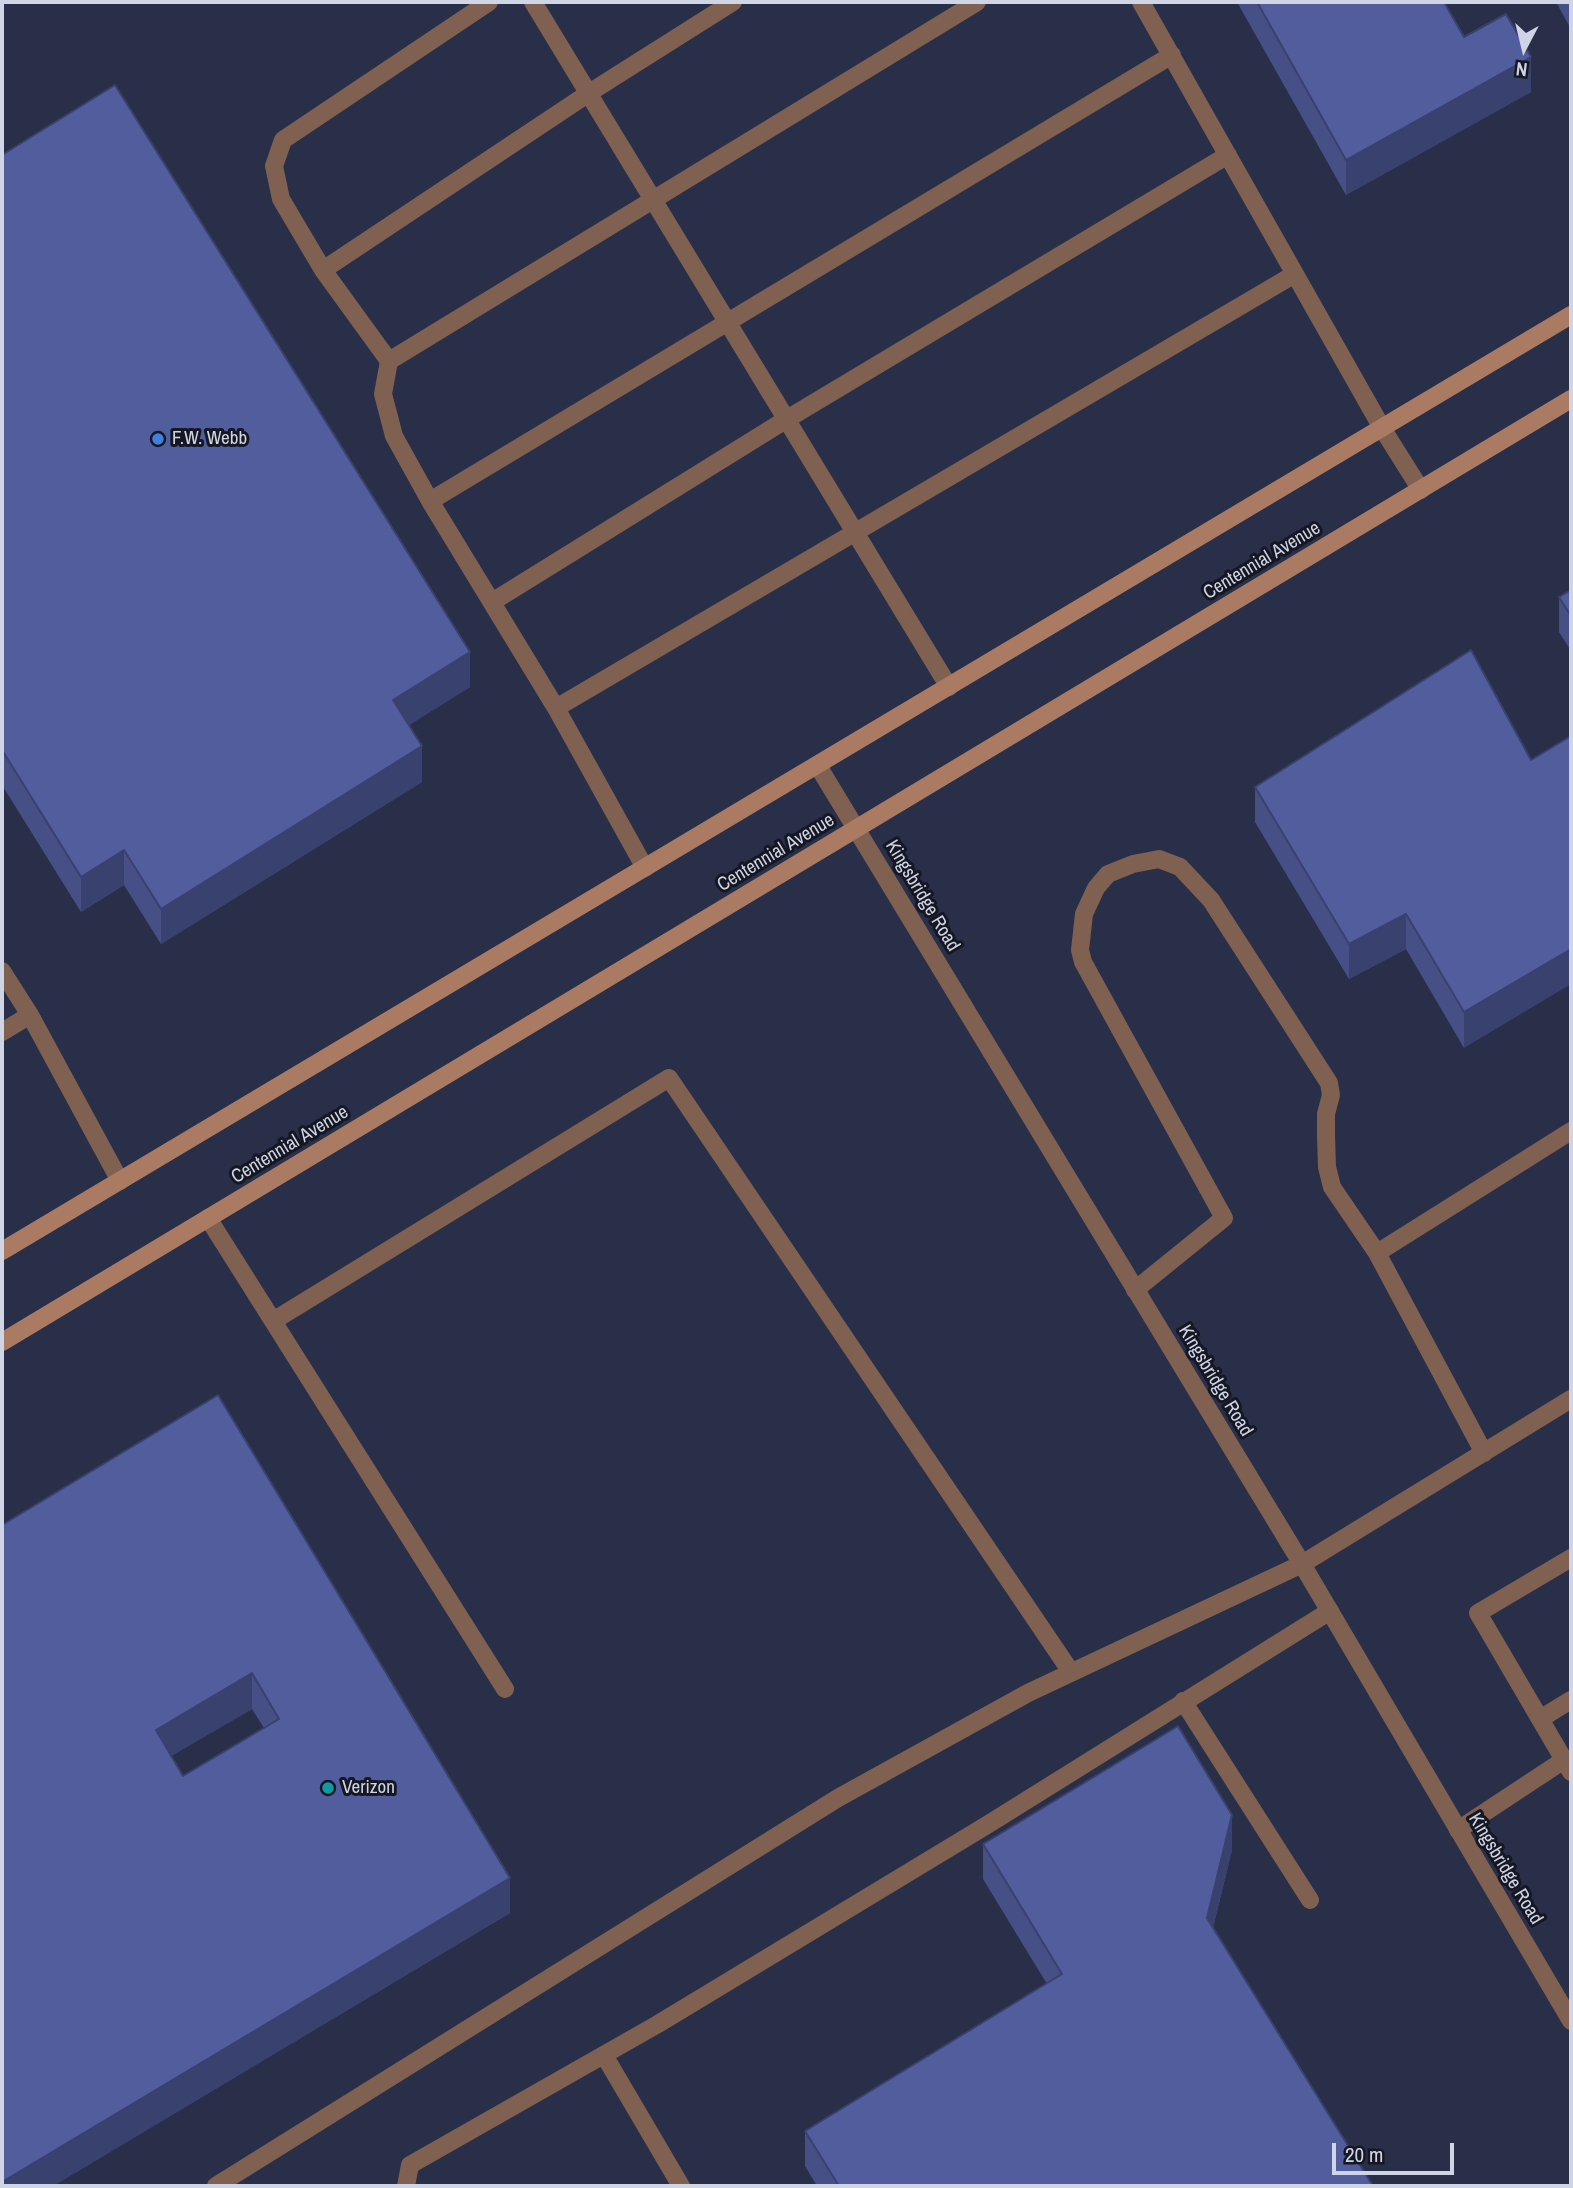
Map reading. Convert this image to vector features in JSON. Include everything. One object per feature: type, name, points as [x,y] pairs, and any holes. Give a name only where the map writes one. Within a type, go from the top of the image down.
[{"type":"main road","points":[[2,1251],[1571,315]]},
{"type":"main road","name":"Centennial Avenue","points":[[2,1342],[1571,399]]},
{"type":"street","points":[[489,2],[283,140],[274,166],[281,199],[323,270],[388,361],[383,394],[394,436],[430,501],[556,708],[645,868]]},
{"type":"street","points":[[533,2],[949,687]]},
{"type":"street","points":[[323,270],[589,93],[733,2]]},
{"type":"street","points":[[388,361],[977,2]]},
{"type":"street","points":[[1141,2],[1382,428],[1421,490]]},
{"type":"street","points":[[430,501],[1172,55]]},
{"type":"street","points":[[492,602],[788,419],[1228,155]]},
{"type":"street","points":[[556,708],[1295,274]]},
{"type":"street","name":"Kingsbridge Road","points":[[818,766],[1302,1564],[1458,1830],[1569,2009]]},
{"type":"street","points":[[1135,1290],[1224,1218],[1083,962],[1080,950],[1084,914],[1096,888],[1108,874],[1133,863],[1159,859],[1180,867],[1211,900],[1329,1083],[1331,1095],[1326,1114],[1326,1135],[1332,1187],[1377,1253],[1484,1453]]},
{"type":"street","points":[[2,971],[30,1015],[120,1181]]},
{"type":"street","points":[[2,1032],[30,1015]]},
{"type":"street","points":[[273,1321],[669,1078],[1070,1672]]},
{"type":"street","points":[[1377,1253],[1571,1131]]},
{"type":"street","points":[[208,1218],[505,1689]]},
{"type":"street","points":[[216,2186],[838,1798],[1028,1693],[1302,1564],[1571,1399]]},
{"type":"street","points":[[1458,1830],[1568,1766],[1478,1613],[1571,1558]]},
{"type":"street","points":[[406,2186],[410,2165],[604,2055],[987,1825],[1330,1611]]},
{"type":"street","points":[[1540,1719],[1571,1700]]},
{"type":"street","points":[[1183,1701],[1310,1900]]},
{"type":"street","points":[[604,2055],[681,2186]]},
{"type":"building","points":[[1257,2],[1444,2],[1464,37],[1506,14],[1531,57],[1346,160]]},
{"type":"building","name":"F.W. Webb","points":[[115,85],[470,652],[393,700],[422,746],[161,909],[124,850],[81,877],[2,750],[2,155]]},
{"type":"building","points":[[1571,590],[1571,616],[1559,597]]},
{"type":"building","points":[[1471,650],[1531,760],[1571,736],[1571,949],[1464,1012],[1406,914],[1349,944],[1255,787]]},
{"type":"building","name":"Verizon","points":[[218,1395],[510,1878],[2,2182],[2,1525]],"holes":[[[252,1673],[279,1719],[183,1776],[156,1730]]]},
{"type":"building","points":[[1178,1726],[1232,1815],[1207,1918],[1373,2186],[839,2186],[805,2131],[1062,1974],[983,1844]]},
{"type":"place","name":"F.W. Webb","points":[[158,439]]},
{"type":"place","name":"Verizon","points":[[328,1788]]}]
